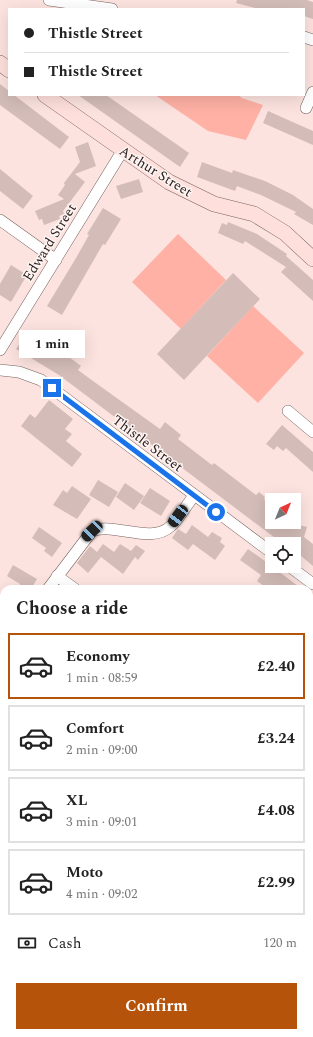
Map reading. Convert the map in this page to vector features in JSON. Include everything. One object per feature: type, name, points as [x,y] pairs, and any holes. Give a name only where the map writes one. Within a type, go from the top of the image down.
[{"type":"street","points":[[50,0],[105,8]]},
{"type":"street","points":[[0,63],[8,69]]},
{"type":"street","points":[[306,108],[313,92]]},
{"type":"street","name":"Arthur Street","points":[[46,96],[181,189],[214,204],[254,214],[285,233],[313,259]]},
{"type":"street","name":"Edward Street","points":[[0,350],[123,150]]},
{"type":"street","points":[[0,220],[56,260]]},
{"type":"street","name":"Thistle Street","points":[[0,370],[19,372],[41,380],[265,548]]},
{"type":"street","points":[[288,411],[313,432]]},
{"type":"street","points":[[51,585],[92,531],[100,528],[108,528],[137,533],[160,532],[170,527],[194,496]]},
{"type":"street","points":[[298,573],[313,584]]},
{"type":"street","points":[[57,576],[69,585]]},
{"type":"shaded area","points":[[156,96],[239,96],[263,105],[246,140],[208,131]]},
{"type":"shaded area","points":[[178,234],[226,280],[181,329],[132,282]]},
{"type":"shaded area","points":[[253,306],[304,353],[258,403],[207,356]]},
{"type":"building","points":[[237,0],[307,0],[313,2],[313,19],[305,16],[305,8],[255,8],[236,3]]},
{"type":"building","points":[[0,84],[8,90],[8,96],[15,96],[69,137],[60,149],[0,105]]},
{"type":"building","points":[[79,96],[107,96],[189,153],[180,167]]},
{"type":"building","points":[[268,111],[313,131],[313,145],[263,123]]},
{"type":"building","points":[[88,142],[96,166],[75,174],[85,182],[63,211],[64,214],[59,216],[60,219],[44,225],[42,219],[39,220],[35,211],[64,199],[58,195],[65,185],[64,183],[80,162],[75,147]]},
{"type":"building","points":[[202,162],[232,173],[233,170],[265,181],[293,195],[313,209],[313,225],[294,214],[296,212],[261,195],[237,186],[235,191],[197,177]]},
{"type":"building","points":[[0,169],[33,196],[23,209],[0,191]]},
{"type":"building","points":[[139,179],[143,192],[121,199],[116,186]]},
{"type":"building","points":[[103,208],[121,219],[105,245],[103,244],[62,315],[47,306],[76,258],[89,235],[87,234]]},
{"type":"building","points":[[228,222],[257,234],[287,254],[286,256],[313,280],[313,301],[281,272],[286,267],[245,241],[243,244],[218,233],[222,223],[227,225]]},
{"type":"building","points":[[11,265],[27,275],[11,302],[0,295],[0,284]]},
{"type":"building","points":[[233,273],[260,299],[184,380],[157,354]]},
{"type":"building","points":[[27,333],[36,339],[39,333],[63,348],[61,351],[81,366],[78,370],[160,429],[165,422],[181,435],[178,439],[212,465],[214,463],[256,495],[259,492],[265,497],[265,529],[301,529],[301,526],[307,527],[304,537],[313,544],[313,566],[301,556],[301,537],[274,537],[59,375],[16,349]]},
{"type":"building","points":[[49,400],[73,419],[65,429],[72,434],[66,441],[82,454],[72,467],[21,426],[30,414],[35,418]]},
{"type":"building","points":[[282,425],[313,452],[313,472],[286,448],[283,451],[277,446],[274,450],[266,444]]},
{"type":"building","points":[[98,480],[118,492],[109,507],[89,495]]},
{"type":"building","points":[[125,483],[144,496],[134,510],[116,497]]},
{"type":"building","points":[[72,486],[91,499],[77,519],[53,505],[63,490],[67,493]]},
{"type":"building","points":[[150,488],[170,501],[161,516],[140,503]]},
{"type":"building","points":[[192,525],[208,537],[212,532],[222,538],[220,542],[225,546],[215,560],[193,544],[188,550],[172,538],[178,529],[186,534]]},
{"type":"building","points":[[39,527],[62,543],[52,557],[44,551],[46,548],[32,538]]},
{"type":"building","points":[[103,544],[114,552],[120,544],[131,551],[136,545],[145,551],[138,560],[135,557],[123,574],[101,557],[88,573],[77,563],[90,546],[97,552]]},
{"type":"building","points":[[248,549],[265,562],[265,573],[280,573],[297,585],[262,585],[257,581],[261,575],[240,560]]},
{"type":"building","points":[[13,565],[37,579],[33,585],[20,585],[7,576]]},
{"type":"route","points":[[52,388],[93,421],[216,512]]}]
